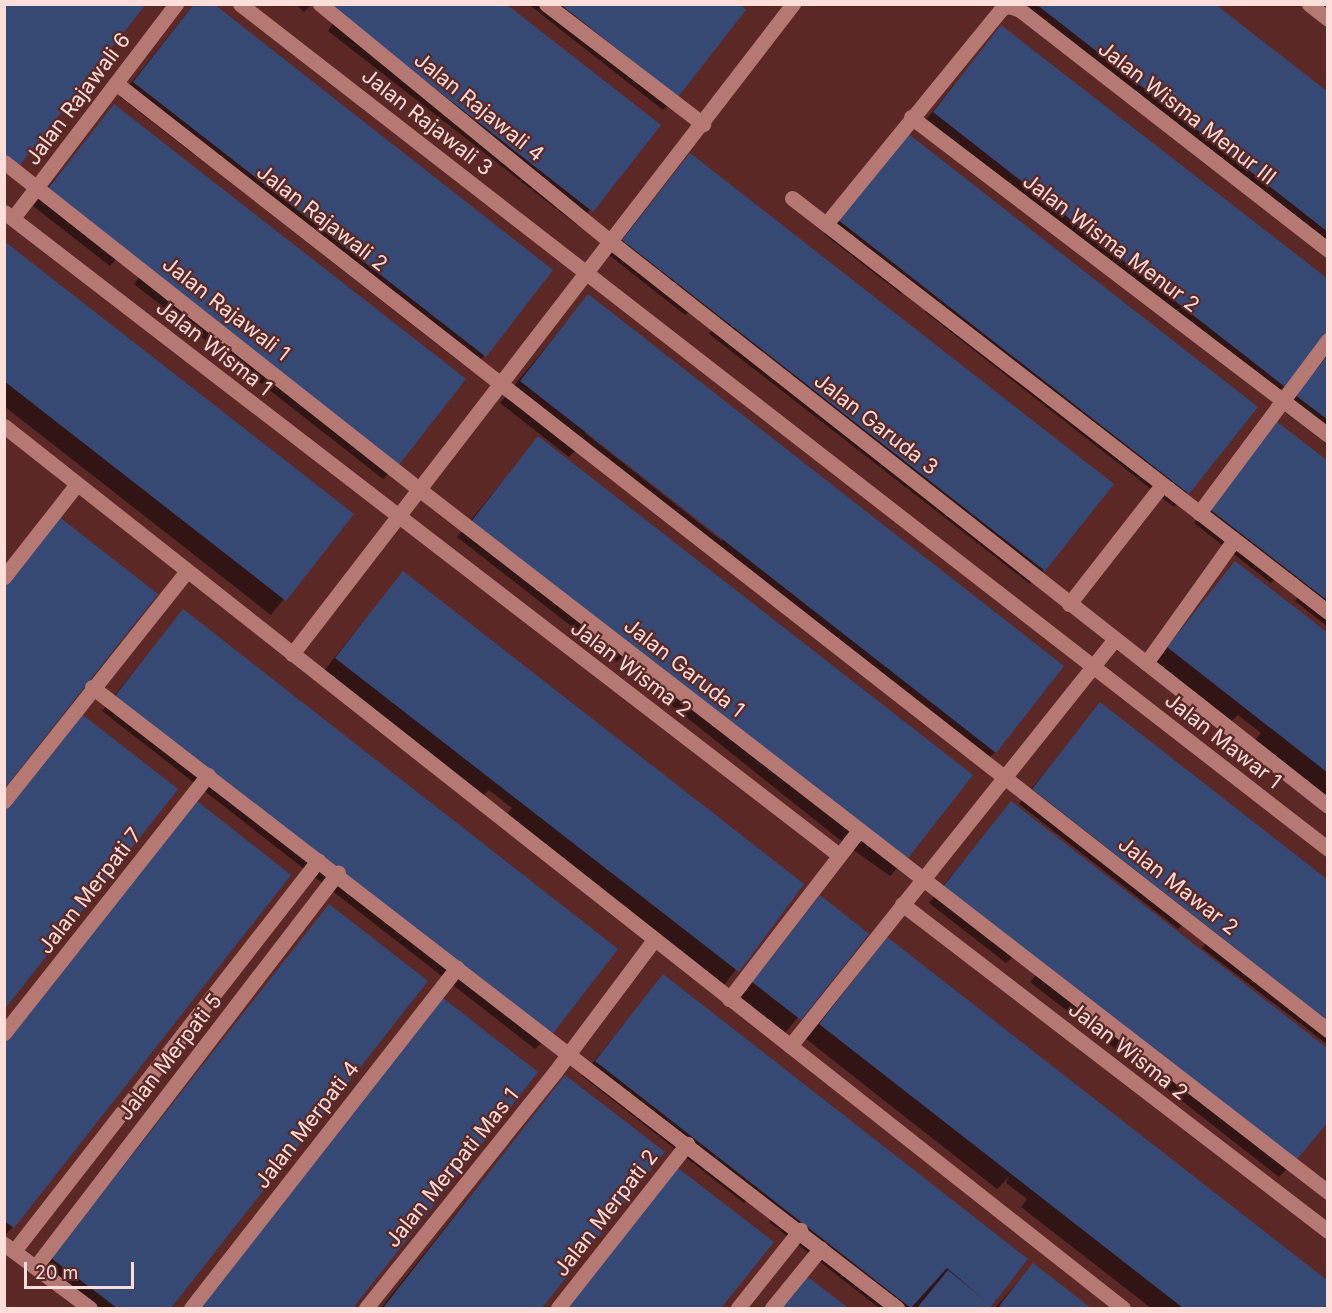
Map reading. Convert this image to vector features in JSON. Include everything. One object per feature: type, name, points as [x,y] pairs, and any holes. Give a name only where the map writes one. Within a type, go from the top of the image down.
[{"type":"street","name":"Jalan Rajawali 6","points":[[9,215],[37,187],[176,4]]},
{"type":"street","name":"Jalan Rajawali 3","points":[[240,4],[587,273]]},
{"type":"street","name":"Jalan Rajawali 4","points":[[320,4],[611,242]]},
{"type":"street","points":[[546,4],[703,124]]},
{"type":"street","points":[[1309,4],[1328,19]]},
{"type":"street","points":[[292,654],[703,124],[788,6]]},
{"type":"street","name":"Jalan Wisma Menur III","points":[[911,117],[1002,8],[1020,10],[1328,250]]},
{"type":"street","name":"Jalan Rajawali 2","points":[[117,84],[1003,776]]},
{"type":"street","points":[[826,224],[911,117]]},
{"type":"street","name":"Jalan Wisma Menur 2","points":[[911,117],[1328,435]]},
{"type":"street","name":"Jalan Rajawali 1","points":[[4,162],[420,490]]},
{"type":"street","points":[[792,198],[1328,612]]},
{"type":"street","name":"Jalan Wisma 1","points":[[9,215],[398,517]]},
{"type":"street","name":"Jalan Garuda 3","points":[[611,242],[1114,639]]},
{"type":"street","points":[[587,273],[1092,666]]},
{"type":"street","points":[[1199,513],[1328,340]]},
{"type":"street","points":[[4,426],[652,941],[790,1046],[1123,1308]]},
{"type":"street","points":[[4,577],[77,484]]},
{"type":"street","points":[[1069,604],[1162,485]]},
{"type":"street","name":"Jalan Garuda 1","points":[[420,490],[922,880],[1326,1187]]},
{"type":"street","name":"Jalan Wisma 2","points":[[398,517],[839,855]]},
{"type":"street","points":[[1146,663],[1234,540]]},
{"type":"street","points":[[4,801],[187,571]]},
{"type":"street","points":[[790,1046],[1114,639]]},
{"type":"street","name":"Jalan Mawar 1","points":[[1114,639],[1328,806]]},
{"type":"street","name":"Jalan Mawar 1","points":[[1092,666],[1328,849]]},
{"type":"street","points":[[93,687],[338,873],[800,1230],[897,1308]]},
{"type":"street","name":"Jalan Merpati 7","points":[[4,1033],[208,775]]},
{"type":"street","name":"Jalan Mawar 2","points":[[1003,776],[1328,1030]]},
{"type":"street","points":[[729,999],[859,830]]},
{"type":"street","points":[[90,1308],[9,1248],[318,860]]},
{"type":"street","name":"Jalan Merpati 5","points":[[36,1266],[338,873]]},
{"type":"street","name":"Jalan Wisma 2","points":[[902,904],[1328,1231]]},
{"type":"street","name":"Jalan Merpati Mas 1","points":[[366,1308],[570,1053],[652,941]]},
{"type":"street","name":"Jalan Merpati 4","points":[[191,1308],[457,967]]},
{"type":"street","name":"Jalan Merpati 2","points":[[558,1308],[687,1144]]},
{"type":"street","points":[[738,1308],[800,1230]]},
{"type":"street","points":[[772,1308],[821,1248]]},
{"type":"building","points":[[4,4],[146,4],[16,170],[4,161]]},
{"type":"building","points":[[194,4],[214,4],[553,270],[486,357],[133,82]]},
{"type":"building","points":[[327,4],[506,4],[661,125],[593,212]]},
{"type":"building","points":[[560,4],[740,4],[746,10],[678,97]]},
{"type":"building","points":[[1036,4],[1215,4],[1328,92],[1328,232]]},
{"type":"building","points":[[1001,25],[1328,279],[1328,332],[1285,387],[933,112]]},
{"type":"building","points":[[114,104],[466,379],[398,466],[46,191]]},
{"type":"building","points":[[906,132],[1258,407],[1189,494],[837,219]]},
{"type":"building","points":[[690,153],[1114,484],[1045,571],[622,240]]},
{"type":"building","points":[[4,241],[354,514],[286,601],[4,381]]},
{"type":"building","points":[[588,294],[1064,666],[996,753],[520,381]]},
{"type":"building","points":[[1328,355],[1328,420],[1295,395]]},
{"type":"building","points":[[1276,421],[1328,461],[1328,601],[1208,508]]},
{"type":"building","points":[[538,436],[973,775],[905,862],[470,523]]},
{"type":"building","points":[[58,516],[158,594],[4,789],[4,585]]},
{"type":"building","points":[[1235,561],[1328,633],[1328,773],[1167,647]]},
{"type":"building","points":[[403,571],[804,884],[739,972],[335,658]]},
{"type":"building","points":[[183,609],[618,949],[551,1036],[115,696]]},
{"type":"building","points":[[1100,702],[1328,880],[1328,1021],[1032,789]]},
{"type":"building","points":[[79,712],[178,789],[4,1010],[4,806]]},
{"type":"building","points":[[192,797],[291,875],[14,1228],[4,1221],[4,1036]]},
{"type":"building","points":[[1011,801],[1328,1049],[1328,1122],[1294,1163],[942,888]]},
{"type":"building","points":[[820,895],[869,934],[801,1020],[752,982]]},
{"type":"building","points":[[329,904],[428,981],[171,1308],[117,1308],[51,1258]]},
{"type":"building","points":[[887,937],[1328,1281],[1328,1308],[1183,1308],[819,1024]]},
{"type":"building","points":[[663,974],[1028,1259],[990,1308],[917,1308],[948,1270],[987,1302],[947,1268],[911,1308],[595,1061]]},
{"type":"building","points":[[439,995],[538,1072],[461,1171],[353,1308],[193,1308]]},
{"type":"building","points":[[565,1075],[665,1152],[542,1308],[383,1308]]},
{"type":"building","points":[[674,1165],[774,1242],[721,1308],[561,1308]]},
{"type":"building","points":[[1033,1263],[1091,1308],[1002,1308],[999,1306]]},
{"type":"building","points":[[804,1274],[846,1306],[845,1308],[776,1308]]}]
